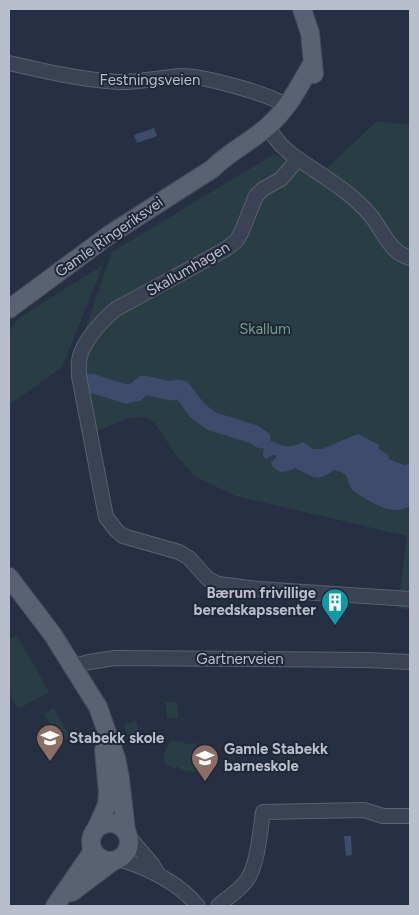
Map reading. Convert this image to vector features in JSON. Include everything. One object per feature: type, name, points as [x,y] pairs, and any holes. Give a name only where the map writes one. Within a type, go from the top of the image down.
[{"type":"main road","name":"Gamle Ringeriksvei","points":[[9,309],[109,235],[212,169],[228,165],[293,116],[305,100],[314,76],[310,32],[302,9]]},
{"type":"main road","name":"Gamle Ringeriksvei","points":[[271,131],[312,64]]},
{"type":"main road","points":[[9,578],[53,635],[71,667],[87,688],[98,707],[110,740],[120,778],[128,834],[128,850],[57,904]]},
{"type":"main road","points":[[71,667],[78,688],[103,744],[108,793],[107,805],[98,827],[94,831],[91,841],[93,851],[102,859],[116,860]]},
{"type":"main road","points":[[98,827],[110,822],[122,826],[128,834]]},
{"type":"main road","points":[[57,904],[93,851]]},
{"type":"street","name":"Festningsveien","points":[[9,63],[90,79],[117,82],[134,82],[184,76],[201,78],[268,96],[287,106]]},
{"type":"street","points":[[271,131],[282,145],[298,159],[360,205],[371,216],[394,250],[410,258]]},
{"type":"street","name":"Skallumhagen","points":[[298,159],[281,180],[263,189],[256,196],[251,204],[247,222],[236,241],[226,249],[116,309],[108,315],[84,346],[80,357],[79,376],[106,517],[116,530],[124,536],[179,552],[189,558],[208,579],[218,584],[258,589],[410,599]]},
{"type":"street","name":"Gartnerveien","points":[[71,667],[115,658],[410,662]]},
{"type":"street","points":[[218,906],[247,880],[252,869],[263,812],[364,810],[383,816],[410,816]]},
{"type":"street","points":[[128,834],[158,874]]},
{"type":"street","points":[[116,860],[158,874],[187,893],[198,906]]},
{"type":"green space","name":"Skallum","points":[[377,121],[410,125],[410,610],[398,608],[407,536],[236,496],[194,476],[174,452],[156,425],[147,417],[128,418],[95,432],[74,362],[112,252],[273,155],[326,169]]},
{"type":"green space","points":[[103,265],[62,367],[9,405],[9,330],[19,318]]},
{"type":"green space","points":[[17,635],[49,692],[18,709],[9,693],[9,639]]},
{"type":"green space","points":[[166,702],[177,702],[178,718],[167,718]]},
{"type":"green space","points":[[54,708],[70,737],[60,742],[44,714]]},
{"type":"green space","points":[[136,721],[142,742],[130,745],[124,724]]},
{"type":"green space","points":[[170,741],[182,741],[185,744],[196,743],[197,764],[200,765],[200,772],[185,771],[176,766],[175,769],[165,764],[164,753]]},
{"type":"water","points":[[154,128],[157,136],[137,143],[134,135]]},
{"type":"water","points":[[358,434],[379,445],[378,448],[388,455],[389,459],[404,465],[410,464],[410,506],[396,510],[374,504],[355,492],[349,485],[347,477],[335,470],[318,477],[311,476],[295,468],[280,472],[272,466],[271,462],[276,458],[276,455],[266,459],[263,456],[264,447],[260,441],[262,437],[282,446],[292,446],[304,442],[313,449],[322,449]]},
{"type":"water","points":[[344,836],[351,836],[352,855],[346,856]]},
{"type":"waterway","points":[[91,383],[126,394],[136,392],[144,385],[171,391],[182,390],[197,410],[211,421],[253,434],[261,439]]},
{"type":"place","name":"Bærum frivillige beredskapssenter","points":[[335,626]]},
{"type":"place","name":"Stabekk skole","points":[[50,762]]},
{"type":"place","name":"Gamle Stabekk barneskole","points":[[205,782]]}]
